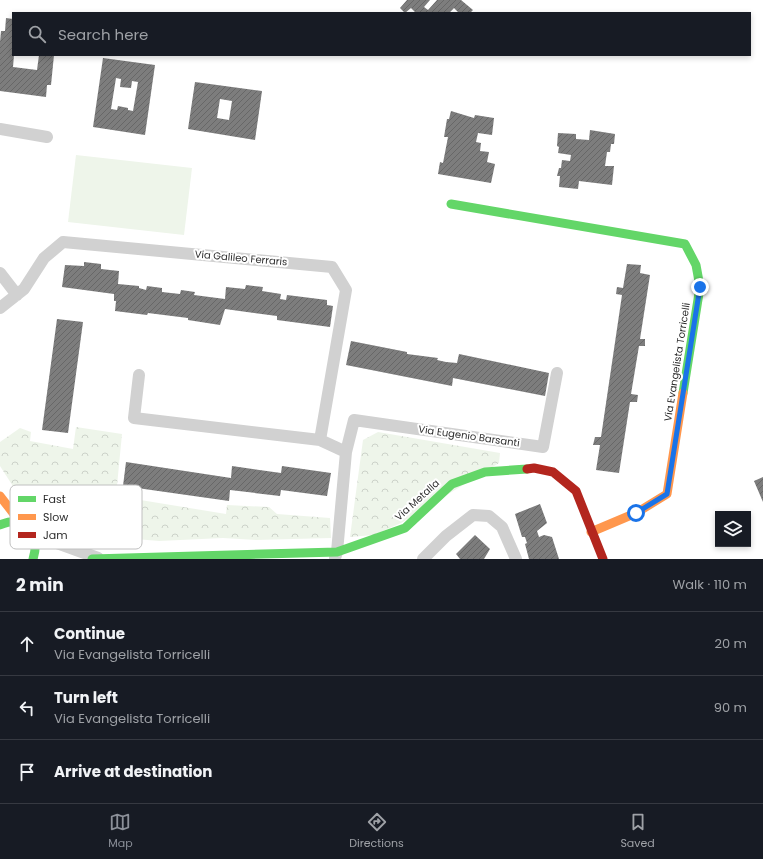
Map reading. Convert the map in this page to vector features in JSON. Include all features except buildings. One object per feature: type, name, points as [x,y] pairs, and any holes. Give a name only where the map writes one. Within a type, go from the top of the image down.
[{"type":"street","points":[[0,129],[47,137]]},
{"type":"street","name":"Via Evangelista Torricelli","points":[[451,204],[685,244],[696,265],[700,287],[667,494],[636,513],[591,532]]},
{"type":"street","name":"Via Galileo Ferraris","points":[[0,308],[24,289],[44,258],[63,242],[332,267],[346,290],[320,440]]},
{"type":"street","points":[[0,273],[17,295]]},
{"type":"street","name":"Via Eugenio Barsanti","points":[[336,556],[346,452],[354,420],[543,446],[557,373]]},
{"type":"street","points":[[139,375],[134,418],[320,440],[346,452]]},
{"type":"street","name":"Via Metalla","points":[[95,559],[336,556],[405,528],[452,484],[485,472],[534,468],[553,472],[576,491],[603,559]]},
{"type":"street","points":[[0,496],[10,509]]},
{"type":"street","points":[[423,559],[446,536],[473,515],[489,516],[502,527],[516,559]]},
{"type":"street","points":[[0,525],[10,521]]},
{"type":"street","points":[[33,559],[36,549]]},
{"type":"street","points":[[69,549],[95,559]]},
{"type":"green space","points":[[76,155],[192,168],[184,235],[68,222]]},
{"type":"green space","points":[[76,427],[122,434],[117,485],[12,485],[0,466],[0,442],[20,428],[31,432],[30,441],[73,449]]},
{"type":"green space","points":[[378,432],[500,453],[499,463],[401,523],[374,535],[350,537],[363,440]]},
{"type":"green space","points":[[142,500],[226,514],[227,505],[269,507],[277,514],[330,518],[331,538],[256,540],[223,538],[159,541],[142,540]]},
{"type":"traffic: fast","points":[[451,204],[685,244],[696,265],[700,287],[683,393]]},
{"type":"traffic: fast","points":[[92,559],[337,552],[405,528],[452,484],[485,472],[527,469]]},
{"type":"traffic: fast","points":[[0,525],[10,522]]},
{"type":"traffic: fast","points":[[33,559],[35,549]]},
{"type":"traffic: slow","points":[[591,532],[636,513],[667,494],[683,393]]},
{"type":"traffic: slow","points":[[0,496],[10,509]]},
{"type":"traffic: jam","points":[[527,469],[534,468],[553,472],[576,491],[603,559]]},
{"type":"route","points":[[636,513],[667,494],[700,287]]}]
